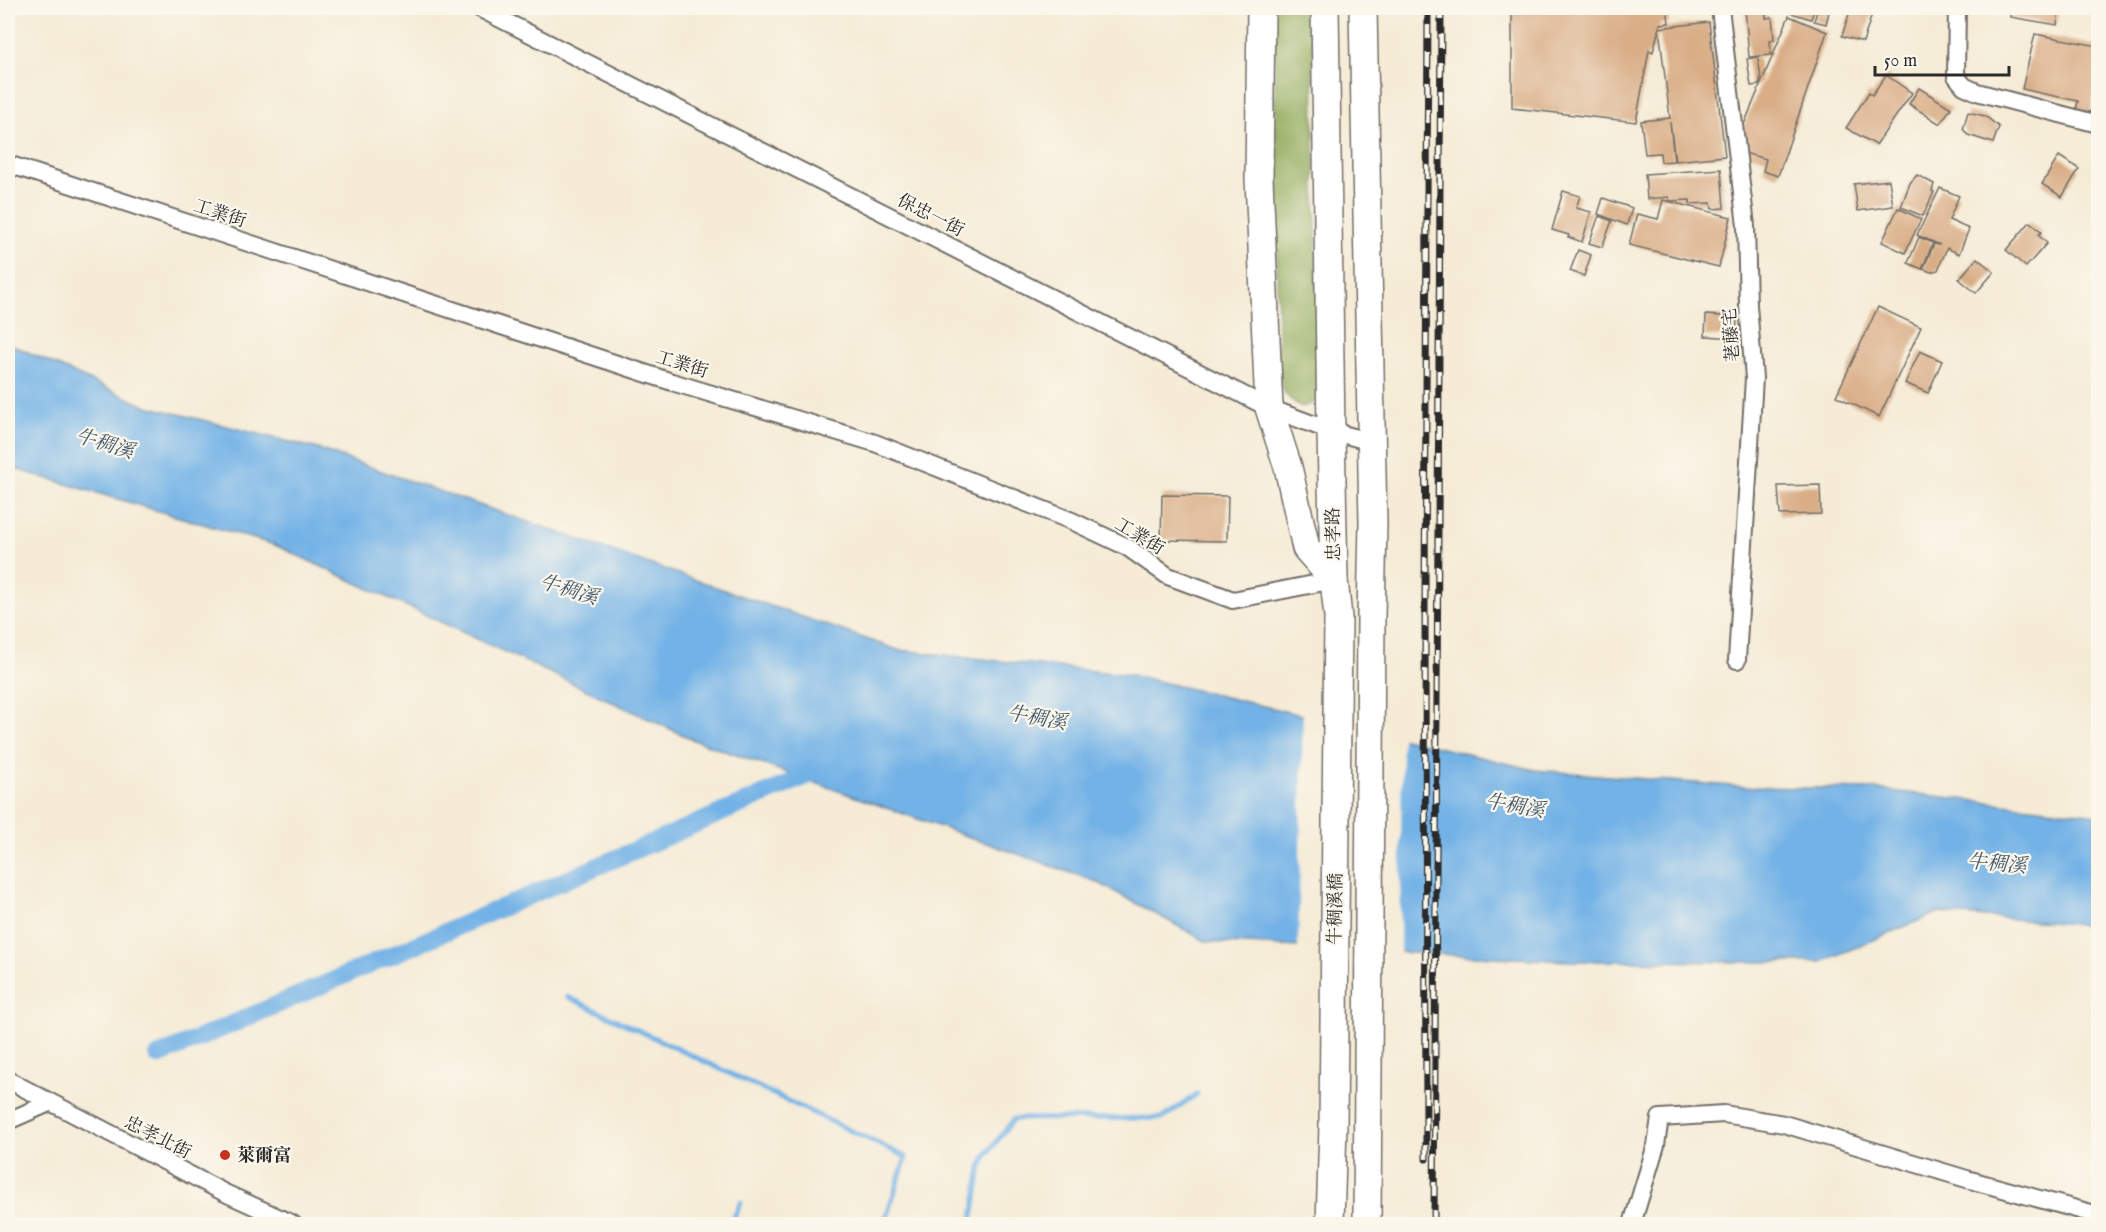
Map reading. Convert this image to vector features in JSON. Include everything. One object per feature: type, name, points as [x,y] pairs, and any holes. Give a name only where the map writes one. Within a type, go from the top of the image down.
[{"type":"main road","name":"忠孝路","points":[[1261,8],[1259,178],[1269,408],[1288,467],[1306,548],[1334,580]]},
{"type":"main road","name":"忠孝路","points":[[1325,8],[1334,580]]},
{"type":"main road","points":[[1363,8],[1372,442]]},
{"type":"main road","name":"牛稠溪橋","points":[[1367,1211],[1372,442]]},
{"type":"main road","name":"牛稠溪橋","points":[[1331,1213],[1338,617],[1334,580]]},
{"type":"street","name":"保忠一街","points":[[479,8],[1269,408],[1331,431],[1372,442]]},
{"type":"street","name":"荖藤宅","points":[[1720,8],[1746,226],[1748,305],[1754,378],[1737,660]]},
{"type":"street","points":[[1957,8],[1956,76],[1964,86],[1977,92],[2098,124]]},
{"type":"street","name":"工業街","points":[[8,164],[661,378],[875,443],[1072,521],[1127,547],[1168,576],[1233,600],[1334,580]]},
{"type":"street","name":"忠孝北街","points":[[8,1080],[225,1193],[293,1224]]},
{"type":"street","points":[[8,1121],[49,1103]]},
{"type":"street","points":[[1632,1224],[1656,1145],[1660,1118],[1724,1114],[1784,1125],[2098,1215]]},
{"type":"green space","points":[[1274,8],[1312,8],[1319,395],[1313,403],[1302,407],[1294,402],[1284,390],[1279,368]]},
{"type":"water","name":"牛稠溪","points":[[8,343],[143,405],[318,449],[898,650],[1132,675],[1535,770],[1744,787],[1874,789],[2098,815],[2098,926],[1937,913],[1821,962],[1570,961],[1207,942],[1097,882],[694,740],[275,545],[8,467]]},
{"type":"pier","points":[[1303,713],[1402,736],[1400,955],[1298,950]]},
{"type":"building","points":[[1512,8],[1667,8],[1669,23],[1660,24],[1653,52],[1649,50],[1636,122],[1512,108]]},
{"type":"building","points":[[1745,8],[1766,8],[1766,18],[1772,17],[1774,40],[1770,41],[1771,55],[1749,57]]},
{"type":"building","points":[[1790,8],[1815,8],[1811,19],[1788,12]]},
{"type":"building","points":[[1818,8],[1830,8],[1826,24],[1814,21]]},
{"type":"building","points":[[1851,8],[1874,8],[1863,42],[1842,36]]},
{"type":"building","points":[[2011,8],[2059,8],[2057,25],[2010,17]]},
{"type":"building","points":[[1789,16],[1827,32],[1778,176],[1763,171],[1766,159],[1744,153],[1743,127]]},
{"type":"building","points":[[1709,22],[1725,156],[1675,161],[1670,122],[1674,161],[1661,162],[1660,153],[1645,154],[1641,121],[1670,118],[1659,28]]},
{"type":"building","points":[[2035,34],[2098,46],[2098,87],[2096,87],[2090,114],[2076,110],[2078,101],[2022,89]]},
{"type":"building","points":[[1758,57],[1761,78],[1759,85],[1751,86],[1747,59]]},
{"type":"building","points":[[1886,75],[1912,93],[1876,145],[1846,128],[1869,92],[1872,95]]},
{"type":"building","points":[[1919,88],[1951,108],[1940,124],[1909,104]]},
{"type":"building","points":[[1968,112],[1985,116],[1999,127],[1993,143],[1968,135],[1963,129]]},
{"type":"building","points":[[2059,156],[2079,169],[2062,197],[2042,184]]},
{"type":"building","points":[[1721,169],[1724,208],[1712,209],[1711,203],[1690,204],[1690,200],[1669,201],[1669,197],[1647,199],[1645,174]]},
{"type":"building","points":[[1917,175],[1934,184],[1932,191],[1934,192],[1923,216],[1901,207],[1910,183]]},
{"type":"building","points":[[1889,180],[1893,206],[1858,211],[1854,184]]},
{"type":"building","points":[[1940,188],[1959,196],[1949,220],[1969,229],[1959,254],[1947,248],[1938,270],[1931,272],[1923,269],[1934,244],[1940,245],[1917,235]]},
{"type":"building","points":[[1563,191],[1580,196],[1576,208],[1591,212],[1582,242],[1552,230]]},
{"type":"building","points":[[1603,198],[1632,208],[1627,225],[1598,214]]},
{"type":"building","points":[[1663,200],[1731,217],[1719,267],[1629,245],[1637,214],[1658,219]]},
{"type":"building","points":[[1898,208],[1921,219],[1905,253],[1882,242]]},
{"type":"building","points":[[1599,216],[1612,221],[1602,247],[1589,243]]},
{"type":"building","points":[[2030,222],[2042,232],[2038,235],[2047,243],[2026,267],[2006,250]]},
{"type":"building","points":[[1919,237],[1933,243],[1922,269],[1908,263]]},
{"type":"building","points":[[1578,250],[1591,255],[1584,276],[1570,271]]},
{"type":"building","points":[[1977,258],[1994,272],[1976,293],[1959,279]]},
{"type":"building","points":[[1878,307],[1921,327],[1879,417],[1836,396]]},
{"type":"building","points":[[1706,315],[1737,317],[1736,338],[1705,336]]},
{"type":"building","points":[[1920,351],[1942,361],[1928,393],[1905,383]]},
{"type":"building","points":[[1820,485],[1821,514],[1780,515],[1778,486]]},
{"type":"building","points":[[1162,495],[1228,496],[1227,541],[1161,540]]},
{"type":"waterway","points":[[158,1056],[823,769]]},
{"type":"waterway","points":[[568,997],[906,1157],[884,1224]]},
{"type":"waterway","points":[[972,1224],[981,1167],[987,1154],[1014,1119],[1163,1118],[1197,1094]]},
{"type":"waterway","points":[[731,1224],[741,1202]]},
{"type":"railway","points":[[1426,1159],[1425,596],[1428,8]]},
{"type":"railway","points":[[1434,1224],[1441,8]]},
{"type":"place","name":"萊爾富","points":[[225,1155]]}]
